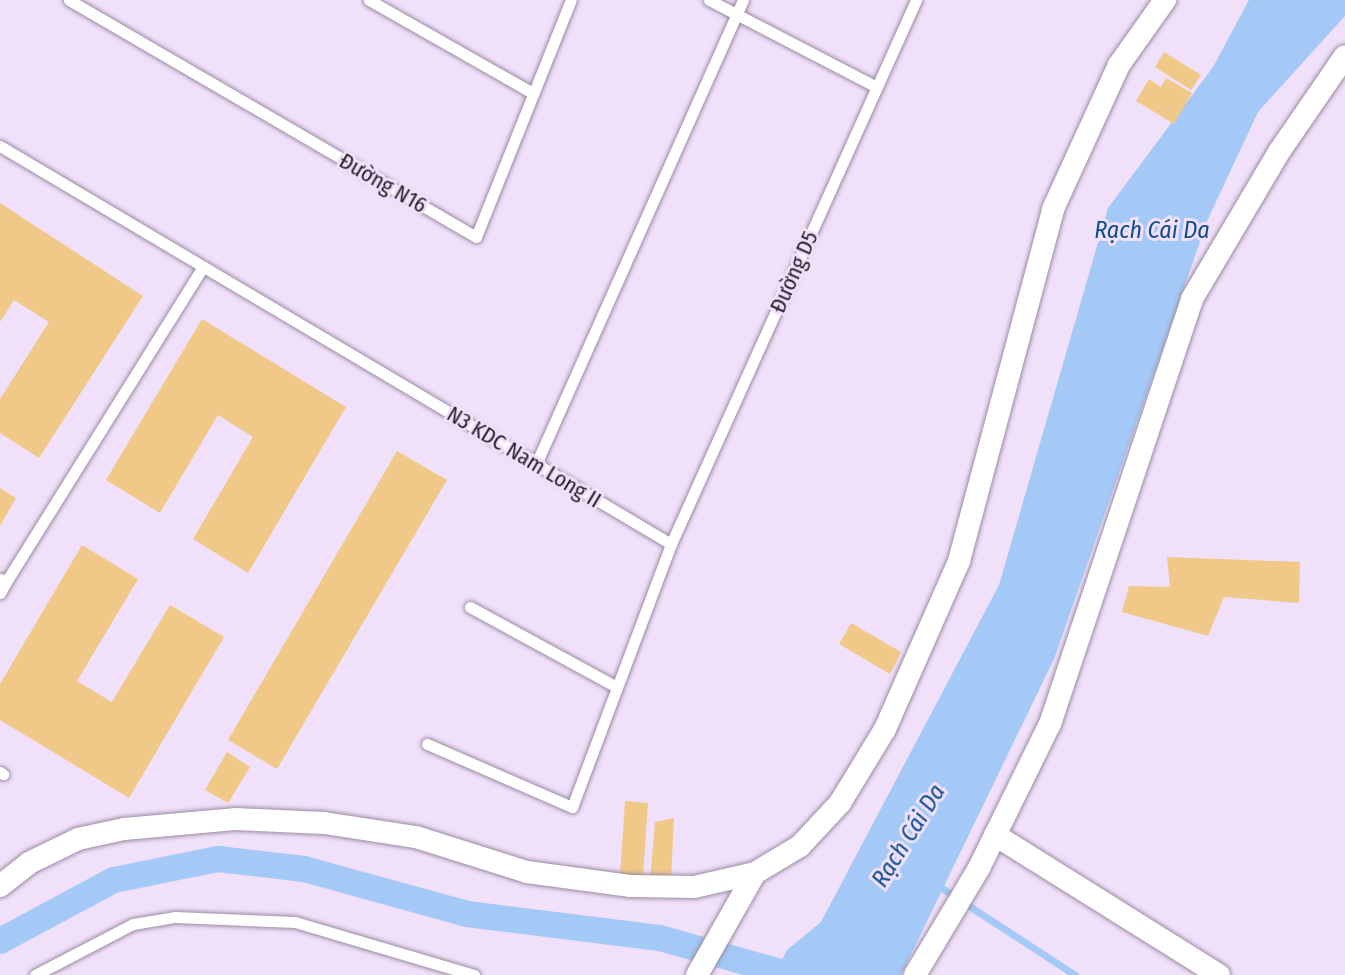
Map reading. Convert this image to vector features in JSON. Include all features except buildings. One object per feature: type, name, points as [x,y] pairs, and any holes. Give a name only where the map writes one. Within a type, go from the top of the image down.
[{"type":"street","points":[[0,886],[29,863],[78,839],[124,829],[235,819],[324,823],[416,837],[527,872],[631,886],[694,887],[755,873],[800,846],[840,803],[885,729],[975,516],[1053,209],[1119,65],[1165,0]]},
{"type":"street","points":[[915,975],[995,835],[1050,724],[1192,299],[1279,152],[1345,56]]},
{"type":"street","points":[[995,835],[1219,975]]},
{"type":"street","points":[[697,975],[755,873]]},
{"type":"lane","name":"Đường N16","points":[[69,0],[476,237],[571,0]]},
{"type":"lane","points":[[369,0],[533,93]]},
{"type":"lane","points":[[709,0],[877,87]]},
{"type":"lane","points":[[536,464],[743,0]]},
{"type":"lane","name":"Đường D5","points":[[671,544],[916,0]]},
{"type":"lane","name":"N3 KDC Nam Long II","points":[[0,146],[671,544]]},
{"type":"lane","points":[[2,585],[203,267]]},
{"type":"lane","points":[[427,744],[572,807],[671,544]]},
{"type":"lane","points":[[470,607],[617,687]]},
{"type":"lane","points":[[35,975],[133,924],[175,917],[295,922],[474,975]]},
{"type":"water","name":"Rạch Cái Da","points":[[1249,0],[1345,0],[1345,16],[1258,112],[1208,219],[1054,659],[901,975],[774,975],[787,950],[821,922],[999,585],[1108,208],[1213,67]]},
{"type":"waterway","points":[[0,941],[114,880],[218,859],[304,869],[467,914],[660,938],[791,975]]},
{"type":"waterway","points":[[937,885],[1075,975]]}]
